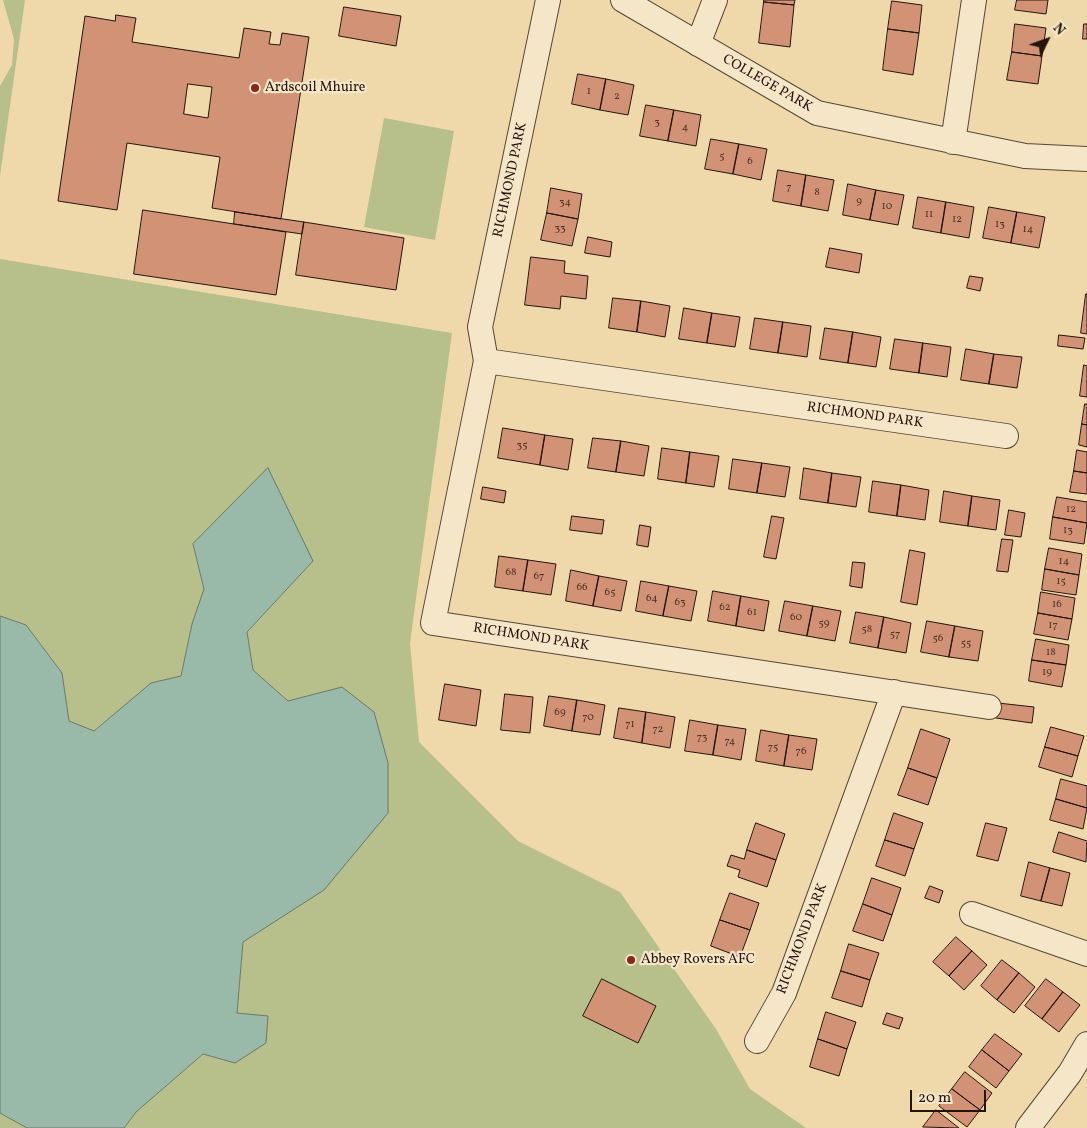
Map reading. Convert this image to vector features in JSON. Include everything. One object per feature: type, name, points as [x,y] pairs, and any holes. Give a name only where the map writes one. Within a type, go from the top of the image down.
[{"type":"street","name":"RICHMOND PARK","points":[[548,0],[480,327],[486,361],[433,623],[988,706]]},
{"type":"street","name":"COLLEGE PARK","points":[[623,0],[817,113],[1025,156],[1087,160]]},
{"type":"street","points":[[698,44],[715,0]]},
{"type":"street","points":[[953,142],[974,0]]},
{"type":"street","name":"RICHMOND PARK","points":[[486,361],[1006,436]]},
{"type":"street","name":"RICHMOND PARK","points":[[756,1042],[784,993],[894,692]]},
{"type":"street","points":[[972,914],[1087,954]]},
{"type":"street","points":[[1028,1128],[1070,1073],[1087,1044]]},
{"type":"green space","points":[[3,0],[25,0],[0,176],[0,86],[12,65],[14,39]]},
{"type":"green space","points":[[384,118],[454,131],[435,240],[364,227]]},
{"type":"green space","points":[[0,259],[452,333],[410,643],[419,742],[518,841],[620,892],[716,1029],[750,1089],[806,1128],[124,1128],[136,1112],[203,1054],[235,1063],[243,942],[324,889],[288,701],[253,670],[247,632],[313,561],[193,544],[204,589],[192,624],[181,676],[151,684],[94,731],[69,722],[62,673],[26,625],[0,616]]},
{"type":"green space","points":[[0,1113],[27,1128],[0,1128]]},
{"type":"shaded area","points":[[268,468],[313,561],[247,632],[253,670],[288,701],[342,687],[374,712],[388,763],[388,813],[324,890],[243,942],[237,1013],[268,1016],[266,1043],[235,1063],[203,1054],[136,1112],[124,1128],[27,1128],[0,1113],[0,616],[26,625],[62,673],[69,721],[94,731],[151,683],[181,676],[192,624],[204,589],[193,544]]},
{"type":"building","points":[[764,0],[795,0],[794,5],[764,2]]},
{"type":"building","points":[[1017,0],[1048,0],[1046,14],[1015,10]]},
{"type":"building","points":[[892,1],[922,5],[919,33],[888,29]]},
{"type":"building","points":[[764,2],[794,5],[790,47],[759,43]]},
{"type":"building","points":[[344,7],[401,16],[396,46],[339,36]]},
{"type":"building","points":[[116,15],[136,18],[132,42],[239,58],[244,28],[271,32],[269,44],[280,45],[282,33],[309,37],[281,219],[212,208],[220,157],[127,143],[117,210],[58,201],[85,16],[115,21]],"holes":[[[188,84],[212,87],[208,118],[184,114]]]},
{"type":"building","points":[[1015,24],[1046,28],[1042,56],[1012,52]]},
{"type":"building","points":[[1084,24],[1087,24],[1087,39],[1083,39]]},
{"type":"building","points":[[888,29],[919,33],[913,75],[883,70]]},
{"type":"building","points":[[1012,52],[1042,56],[1038,84],[1007,80]]},
{"type":"building","points":[[578,74],[606,79],[600,110],[572,104]]},
{"type":"building","points":[[606,79],[634,85],[628,115],[600,110]]},
{"type":"building","points":[[646,105],[674,110],[668,141],[640,136]]},
{"type":"building","points":[[674,110],[701,115],[696,146],[668,141]]},
{"type":"building","points":[[711,139],[739,144],[733,174],[705,169]]},
{"type":"building","points":[[739,144],[767,149],[761,180],[733,174]]},
{"type":"building","points":[[778,170],[806,175],[801,206],[773,201]]},
{"type":"building","points":[[806,175],[834,180],[828,211],[801,206]]},
{"type":"building","points":[[848,184],[876,190],[870,220],[843,215]]},
{"type":"building","points":[[551,188],[582,194],[578,219],[547,213]]},
{"type":"building","points":[[876,190],[904,195],[898,225],[870,220]]},
{"type":"building","points":[[918,197],[946,202],[941,233],[913,228]]},
{"type":"building","points":[[946,202],[974,207],[969,238],[941,233]]},
{"type":"building","points":[[989,207],[1017,212],[1011,243],[983,238]]},
{"type":"building","points":[[143,210],[286,232],[276,295],[134,274]]},
{"type":"building","points":[[235,212],[304,222],[302,234],[234,224]]},
{"type":"building","points":[[1017,212],[1045,217],[1039,248],[1011,243]]},
{"type":"building","points":[[547,213],[578,219],[572,246],[541,240]]},
{"type":"building","points":[[304,222],[404,238],[396,290],[296,275]]},
{"type":"building","points":[[588,237],[612,242],[610,257],[585,253]]},
{"type":"building","points":[[830,248],[862,254],[859,273],[826,267]]},
{"type":"building","points":[[531,257],[565,261],[564,273],[588,276],[586,299],[561,296],[560,309],[525,305]]},
{"type":"building","points":[[970,276],[983,278],[980,291],[967,288]]},
{"type":"building","points":[[1087,294],[1087,334],[1081,333]]},
{"type":"building","points":[[613,298],[641,301],[637,332],[609,328]]},
{"type":"building","points":[[641,301],[670,306],[665,337],[637,332]]},
{"type":"building","points":[[684,308],[712,313],[707,343],[679,339]]},
{"type":"building","points":[[712,313],[740,317],[735,347],[707,343]]},
{"type":"building","points":[[755,318],[783,322],[778,353],[750,349]]},
{"type":"building","points":[[783,322],[811,326],[807,357],[778,353]]},
{"type":"building","points":[[825,328],[853,332],[848,363],[820,359]]},
{"type":"building","points":[[853,332],[881,337],[876,367],[848,363]]},
{"type":"building","points":[[1059,335],[1085,338],[1083,349],[1058,346]]},
{"type":"building","points":[[895,339],[923,343],[919,373],[890,369]]},
{"type":"building","points":[[923,343],[951,347],[947,377],[919,373]]},
{"type":"building","points":[[966,349],[994,354],[989,384],[961,380]]},
{"type":"building","points":[[994,354],[1022,357],[1017,388],[989,384]]},
{"type":"building","points":[[1084,365],[1087,366],[1087,397],[1080,396]]},
{"type":"building","points":[[1085,404],[1087,404],[1087,425],[1082,424]]},
{"type":"building","points":[[1082,424],[1087,425],[1087,447],[1079,445]]},
{"type":"building","points":[[503,428],[545,435],[540,465],[498,458]]},
{"type":"building","points":[[545,435],[573,439],[568,470],[540,465]]},
{"type":"building","points":[[593,438],[621,441],[616,472],[588,468]]},
{"type":"building","points":[[621,441],[649,446],[644,476],[616,472]]},
{"type":"building","points":[[662,448],[690,452],[686,483],[658,479]]},
{"type":"building","points":[[1077,450],[1087,452],[1087,473],[1074,471]]},
{"type":"building","points":[[690,452],[719,456],[714,487],[686,483]]},
{"type":"building","points":[[733,459],[762,463],[757,493],[729,489]]},
{"type":"building","points":[[762,463],[790,467],[785,497],[757,493]]},
{"type":"building","points":[[804,468],[832,473],[828,503],[800,499]]},
{"type":"building","points":[[1074,471],[1087,473],[1087,494],[1070,492]]},
{"type":"building","points":[[832,473],[861,477],[856,507],[828,503]]},
{"type":"building","points":[[873,481],[901,485],[897,516],[869,512]]},
{"type":"building","points":[[901,485],[929,490],[925,520],[897,516]]},
{"type":"building","points":[[483,487],[506,491],[504,503],[481,499]]},
{"type":"building","points":[[944,491],[972,496],[968,526],[940,522]]},
{"type":"building","points":[[972,496],[1000,500],[996,530],[968,526]]},
{"type":"building","points":[[1057,497],[1087,502],[1087,523],[1053,517]]},
{"type":"building","points":[[1009,510],[1025,513],[1021,537],[1005,535]]},
{"type":"building","points":[[572,516],[604,520],[602,534],[570,530]]},
{"type":"building","points":[[772,516],[784,518],[776,559],[764,557]]},
{"type":"building","points":[[1053,517],[1087,523],[1084,544],[1050,539]]},
{"type":"building","points":[[640,525],[651,527],[648,547],[637,545]]},
{"type":"building","points":[[1002,539],[1013,540],[1008,572],[997,571]]},
{"type":"building","points":[[1049,548],[1082,554],[1079,575],[1045,569]]},
{"type":"building","points":[[910,550],[925,553],[917,605],[901,602]]},
{"type":"building","points":[[499,556],[528,560],[523,591],[495,587]]},
{"type":"building","points":[[528,560],[556,564],[551,595],[523,591]]},
{"type":"building","points":[[853,562],[865,563],[862,588],[850,586]]},
{"type":"building","points":[[1045,569],[1079,575],[1076,595],[1042,590]]},
{"type":"building","points":[[571,570],[599,576],[593,606],[566,601]]},
{"type":"building","points":[[599,576],[627,581],[621,611],[593,606]]},
{"type":"building","points":[[641,581],[669,586],[663,616],[636,611]]},
{"type":"building","points":[[669,586],[697,591],[691,621],[663,616]]},
{"type":"building","points":[[713,591],[741,596],[736,626],[708,621]]},
{"type":"building","points":[[1041,592],[1075,598],[1072,619],[1038,613]]},
{"type":"building","points":[[741,596],[769,601],[764,631],[736,626]]},
{"type":"building","points":[[785,601],[813,606],[807,636],[779,631]]},
{"type":"building","points":[[813,606],[841,611],[835,641],[807,636]]},
{"type":"building","points":[[856,612],[884,617],[878,648],[850,643]]},
{"type":"building","points":[[1038,613],[1072,619],[1068,640],[1034,634]]},
{"type":"building","points":[[884,617],[911,623],[906,653],[878,648]]},
{"type":"building","points":[[927,621],[955,626],[949,657],[921,652]]},
{"type":"building","points":[[955,626],[983,631],[978,661],[949,657]]},
{"type":"building","points":[[1036,639],[1069,645],[1066,665],[1032,660]]},
{"type":"building","points":[[1032,660],[1066,665],[1062,687],[1029,681]]},
{"type":"building","points":[[445,684],[481,690],[476,726],[439,720]]},
{"type":"building","points":[[505,694],[533,697],[530,733],[501,730]]},
{"type":"building","points":[[549,696],[577,700],[572,731],[544,726]]},
{"type":"building","points":[[577,700],[605,705],[600,735],[572,731]]},
{"type":"building","points":[[998,703],[1034,707],[1032,723],[996,718]]},
{"type":"building","points":[[619,708],[646,712],[642,743],[614,738]]},
{"type":"building","points":[[646,712],[675,717],[670,748],[642,743]]},
{"type":"building","points":[[690,720],[718,725],[713,755],[685,751]]},
{"type":"building","points":[[718,725],[746,729],[741,760],[713,755]]},
{"type":"building","points":[[1051,727],[1084,736],[1078,756],[1045,747]]},
{"type":"building","points":[[921,729],[950,739],[937,778],[908,768]]},
{"type":"building","points":[[761,730],[789,735],[784,766],[756,761]]},
{"type":"building","points":[[789,735],[817,739],[812,770],[784,766]]},
{"type":"building","points":[[1045,747],[1078,756],[1072,777],[1039,767]]},
{"type":"building","points":[[908,768],[937,778],[928,805],[898,795]]},
{"type":"building","points":[[1061,779],[1087,786],[1087,808],[1056,799]]},
{"type":"building","points":[[1056,799],[1087,808],[1083,829],[1050,820]]},
{"type":"building","points":[[894,813],[923,823],[914,849],[885,840]]},
{"type":"building","points":[[756,823],[785,834],[776,860],[747,850]]},
{"type":"building","points":[[986,823],[1007,828],[998,861],[977,856]]},
{"type":"building","points":[[1059,832],[1087,841],[1086,862],[1053,852]]},
{"type":"building","points":[[885,840],[914,849],[905,876],[876,866]]},
{"type":"building","points":[[747,850],[776,860],[767,887],[738,877],[740,870],[727,866],[731,855],[744,859]]},
{"type":"building","points":[[1029,862],[1050,868],[1041,901],[1021,896]]},
{"type":"building","points":[[1050,868],[1070,873],[1062,906],[1041,901]]},
{"type":"building","points":[[872,878],[901,888],[892,915],[863,904]]},
{"type":"building","points":[[930,886],[943,891],[939,903],[925,898]]},
{"type":"building","points":[[730,893],[759,903],[750,930],[720,920]]},
{"type":"building","points":[[863,904],[892,915],[883,941],[853,931]]},
{"type":"building","points":[[720,920],[750,930],[740,957],[711,946]]},
{"type":"building","points":[[956,937],[972,951],[949,976],[933,962]]},
{"type":"building","points":[[849,944],[879,953],[870,980],[841,971]]},
{"type":"building","points":[[972,951],[987,965],[964,990],[949,976]]},
{"type":"building","points":[[1002,960],[1019,973],[997,1000],[981,986]]},
{"type":"building","points":[[841,971],[870,980],[862,1007],[832,998]]},
{"type":"building","points":[[1019,973],[1035,987],[1014,1013],[997,1000]]},
{"type":"building","points":[[602,979],[656,1006],[638,1043],[583,1016]]},
{"type":"building","points":[[1046,979],[1063,992],[1042,1019],[1025,1006]]},
{"type":"building","points":[[1063,992],[1080,1005],[1059,1032],[1042,1019]]},
{"type":"building","points":[[826,1012],[856,1022],[847,1049],[818,1039]]},
{"type":"building","points":[[887,1013],[903,1018],[899,1029],[883,1024]]},
{"type":"building","points":[[995,1034],[1022,1054],[1009,1071],[982,1050]]},
{"type":"building","points":[[818,1039],[847,1049],[839,1076],[810,1067]]},
{"type":"building","points":[[982,1050],[1009,1071],[996,1088],[969,1067]]},
{"type":"building","points":[[965,1072],[992,1093],[980,1110],[952,1089]]},
{"type":"building","points":[[952,1089],[980,1110],[967,1127],[939,1106]]},
{"type":"building","points":[[936,1110],[959,1128],[923,1127]]},
{"type":"place","name":"Ardscoil Mhuire","points":[[255,88]]},
{"type":"place","name":"Abbey Rovers AFC","points":[[631,960]]}]
